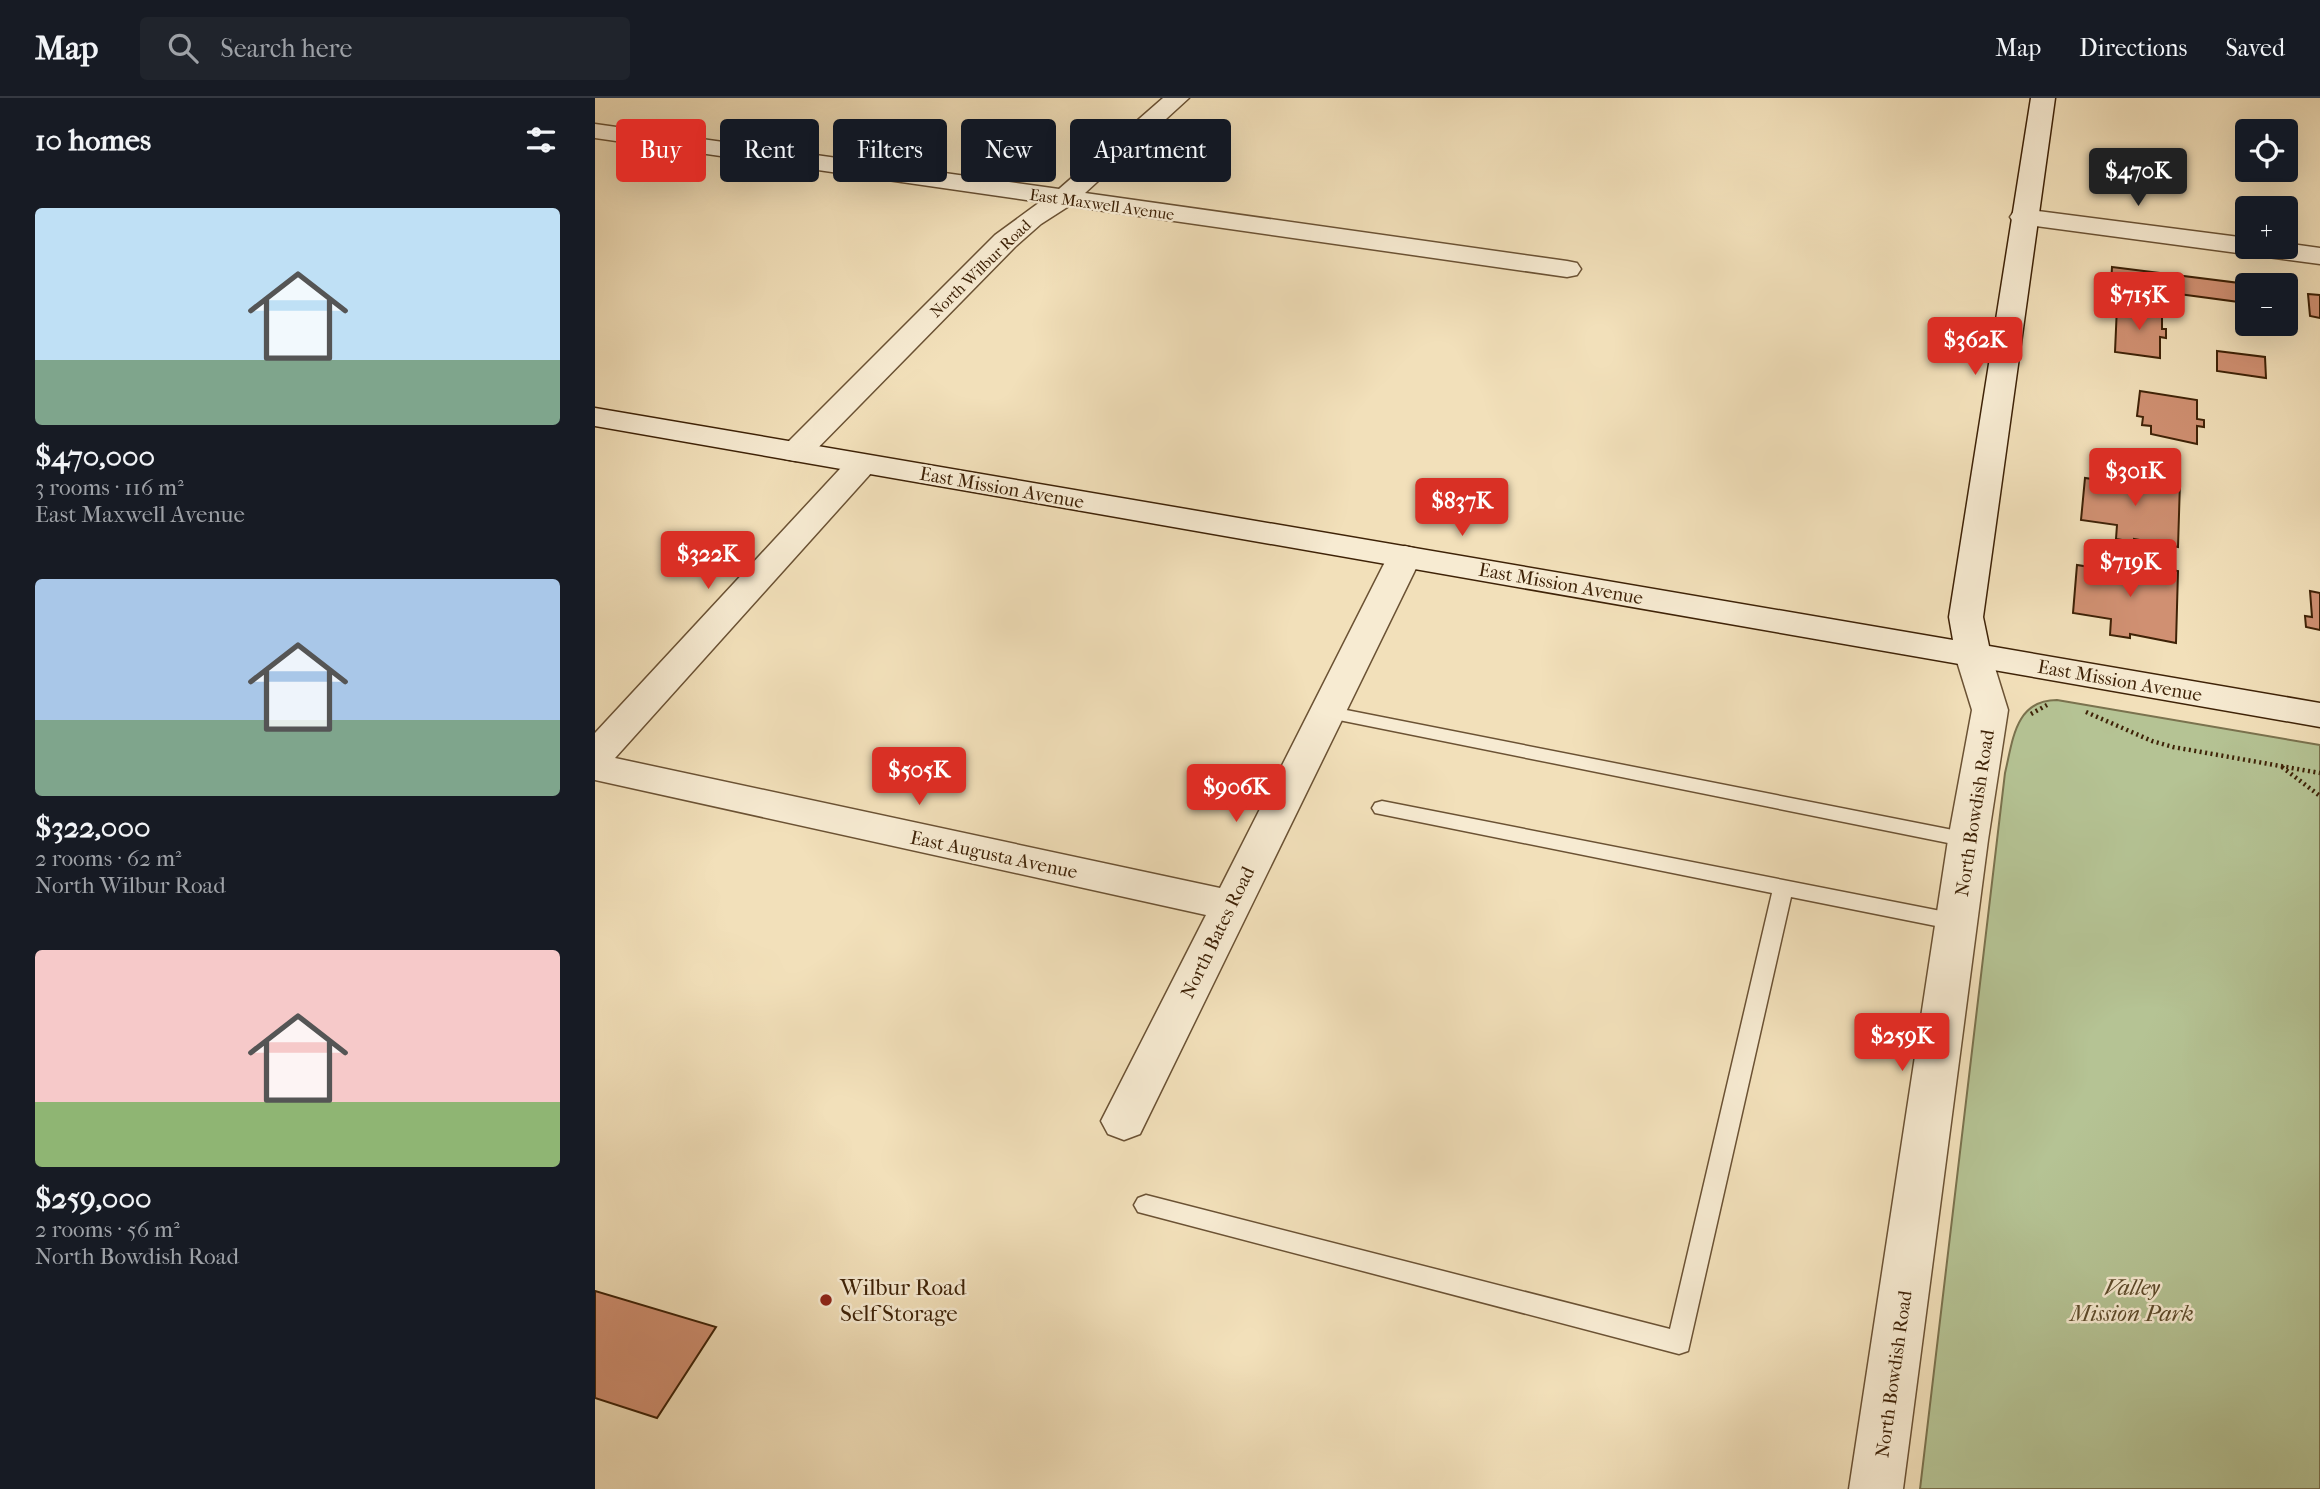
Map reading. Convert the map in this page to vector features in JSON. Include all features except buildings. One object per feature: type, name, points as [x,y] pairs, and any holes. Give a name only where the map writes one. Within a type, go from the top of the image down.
[{"type":"street","name":"North Wilbur Road","points":[[796,452],[1005,241],[1032,218],[1064,198],[1177,98]]},
{"type":"street","name":"North Bowdish Road","points":[[1876,1489],[1968,840],[1990,710],[1973,655],[1966,617],[2023,217],[2043,98]]},
{"type":"street","name":"East Maxwell Avenue","points":[[595,131],[1567,269]]},
{"type":"street","points":[[2023,217],[2235,244]]},
{"type":"street","points":[[2298,253],[2320,256]]},
{"type":"street","name":"East Mission Avenue","points":[[595,417],[2320,715]]},
{"type":"street","points":[[595,756],[862,464]]},
{"type":"street","name":"North Bates Road","points":[[1124,1121],[1229,905],[1405,556]]},
{"type":"street","name":"East Augusta Avenue","points":[[595,767],[1229,905]]},
{"type":"lane","points":[[1326,712],[1968,840]]},
{"type":"lane","points":[[1383,808],[1956,922]]},
{"type":"lane","points":[[1146,1205],[1679,1343],[1783,889]]},
{"type":"path","points":[[1990,710],[2029,717],[2035,709],[2053,704]]},
{"type":"path","points":[[2082,710],[2153,741],[2320,773]]},
{"type":"path","points":[[2280,766],[2320,796]]},
{"type":"green space","name":"Valley Mission Park","points":[[2057,700],[2320,745],[2320,1489],[1920,1489],[2005,773],[2014,735],[2024,714],[2043,702]]},
{"type":"place","name":"Wilbur Road Self Storage","points":[[826,1300]]}]
